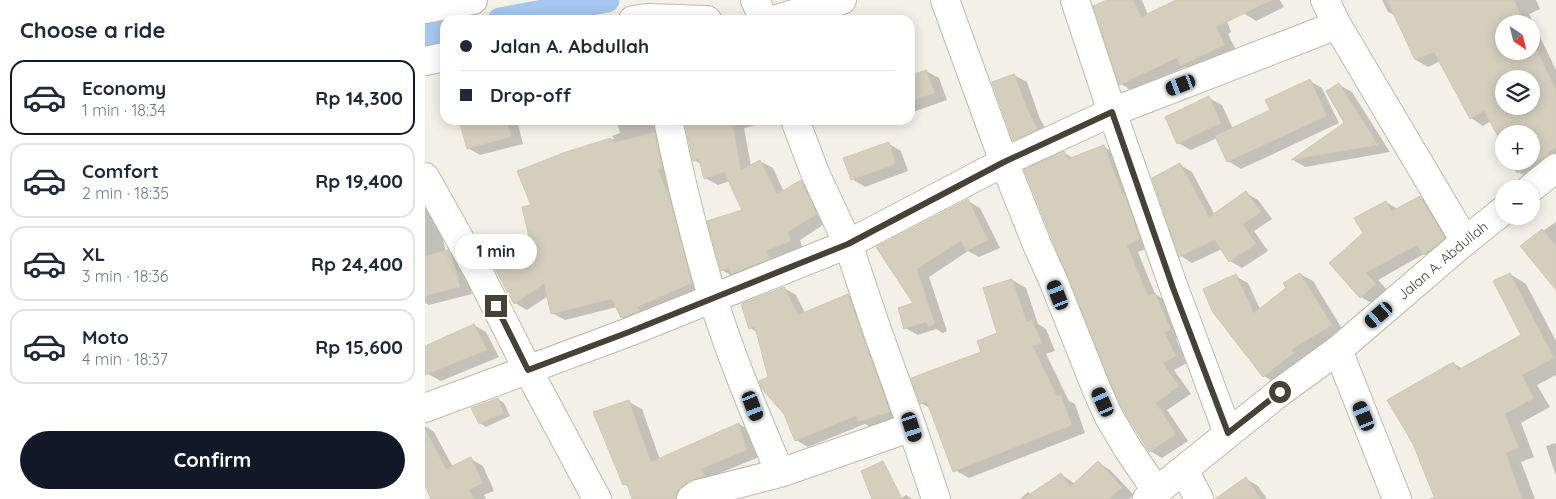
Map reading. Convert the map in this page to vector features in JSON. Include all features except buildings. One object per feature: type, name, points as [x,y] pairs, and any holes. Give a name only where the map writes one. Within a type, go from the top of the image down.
[{"type":"street","points":[[425,9],[473,0]]},
{"type":"street","points":[[763,13],[842,0]]},
{"type":"street","points":[[945,0],[1004,162],[1053,280],[1083,359],[1109,417],[1152,495]]},
{"type":"street","points":[[1075,0],[1173,288],[1228,433]]},
{"type":"street","points":[[1325,0],[1337,25],[1465,240]]},
{"type":"street","points":[[425,408],[629,332],[848,244],[1004,162],[1112,112],[1337,25]]},
{"type":"street","points":[[425,61],[440,58]]},
{"type":"street","points":[[669,125],[695,236],[713,297],[780,473]]},
{"type":"street","points":[[797,125],[815,173],[848,244],[936,499]]},
{"type":"street","points":[[1540,181],[1556,168]]},
{"type":"street","points":[[425,177],[480,275],[597,499]]},
{"type":"street","name":"Jalan A. Abdullah","points":[[1152,495],[1280,392],[1338,350],[1465,240],[1495,217]]},
{"type":"street","points":[[1338,350],[1397,499]]},
{"type":"street","points":[[691,499],[698,494],[780,473],[912,427]]},
{"type":"street","points":[[1184,470],[1199,499]]},
{"type":"waterway","points":[[527,15],[607,0]]},
{"type":"waterway","points":[[425,34],[440,31]]},
{"type":"route","points":[[496,306],[528,370],[629,332],[848,244],[1004,162],[1112,112],[1173,288],[1228,433],[1280,392]]}]
